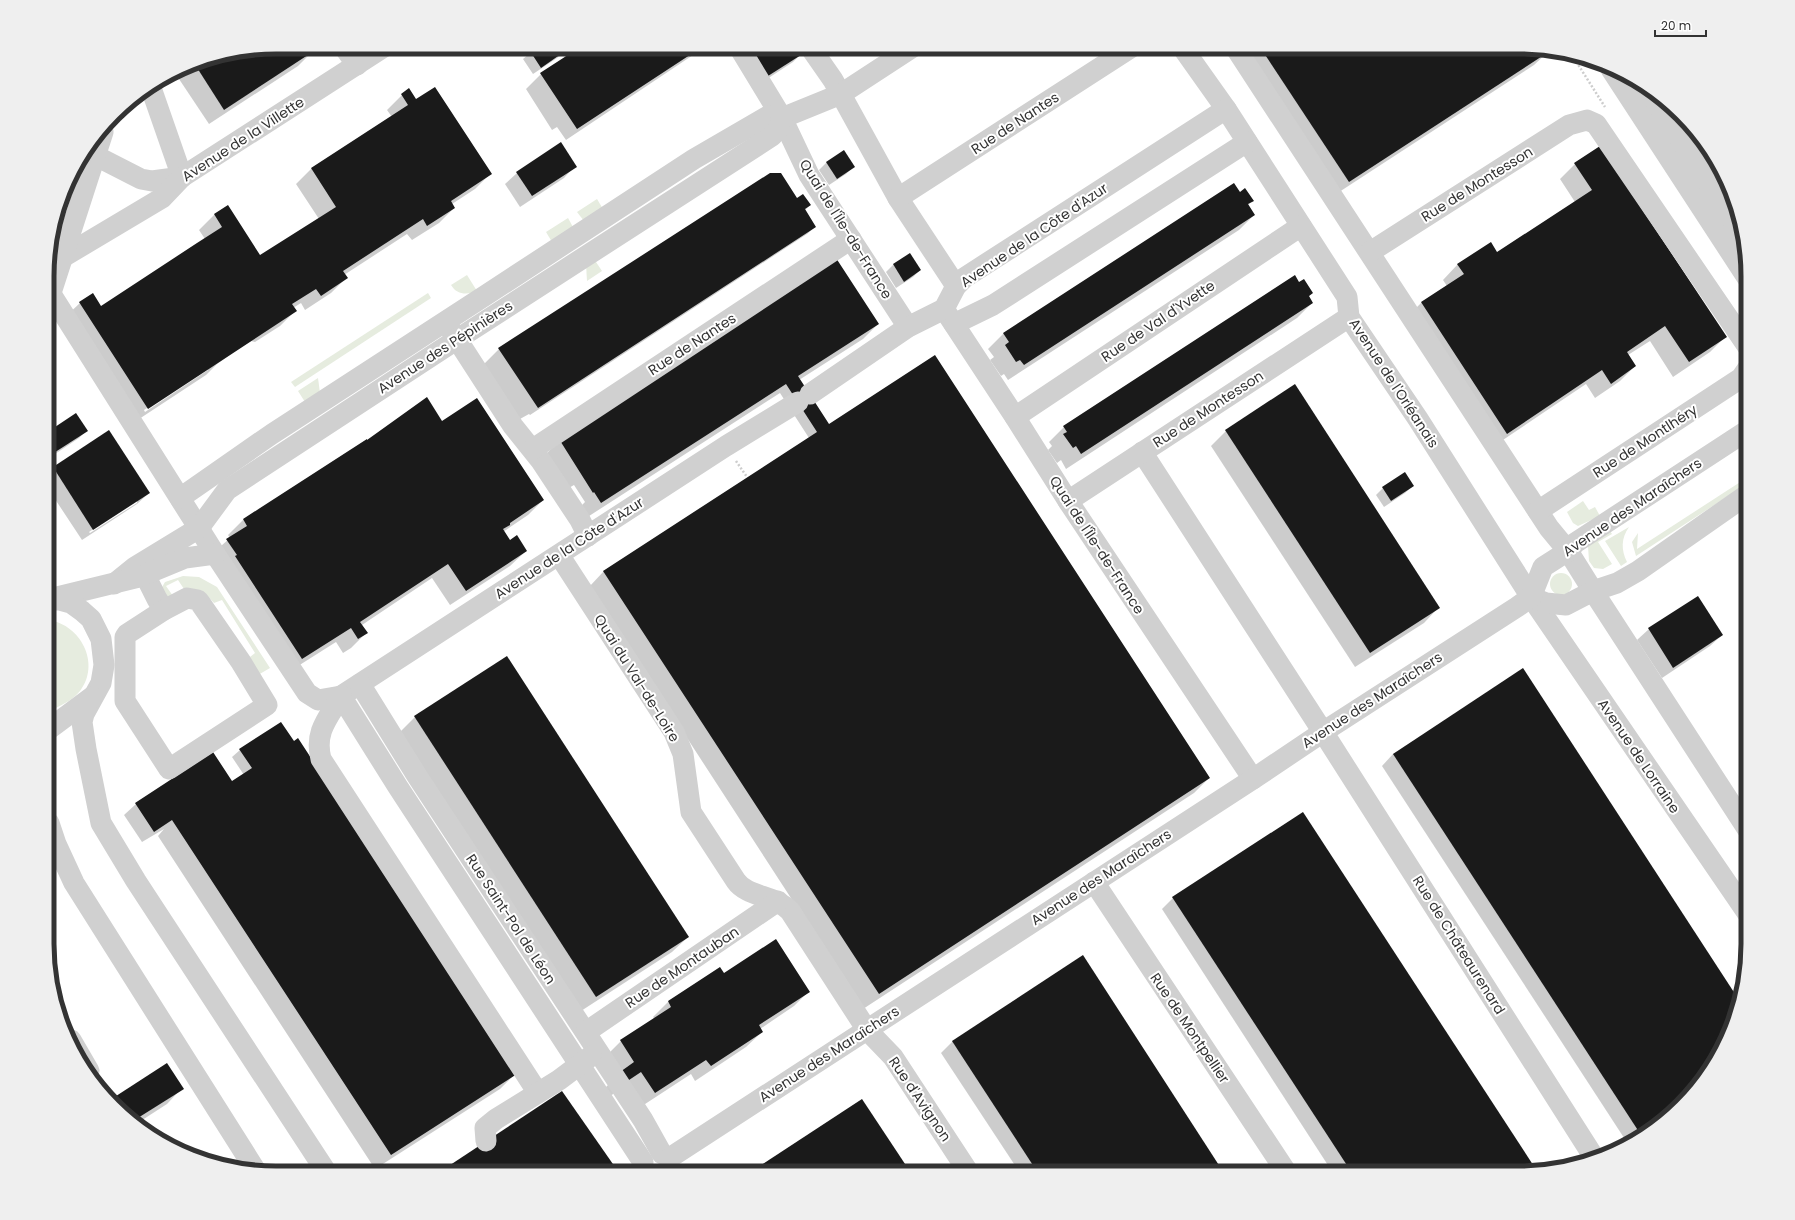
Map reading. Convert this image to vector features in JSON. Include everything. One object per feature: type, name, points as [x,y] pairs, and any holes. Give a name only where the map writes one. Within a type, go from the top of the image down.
[{"type":"street","points":[[349,54],[356,65]]},
{"type":"street","name":"Avenue de la Villette","points":[[63,258],[162,198],[182,177],[373,54]]},
{"type":"street","name":"Quai de l'Île-de-France","points":[[743,54],[782,118],[809,174],[908,327]]},
{"type":"street","points":[[815,54],[841,94],[898,198],[956,286]]},
{"type":"street","name":"Avenue des Pépinières","points":[[180,498],[253,447],[701,156],[768,116],[782,118],[841,94],[902,54]]},
{"type":"street","name":"Rue de Nantes","points":[[898,198],[1121,54]]},
{"type":"street","name":"Avenue de l'Orléanais","points":[[1187,54],[1226,109],[1347,297],[1349,317],[1418,419],[1531,597]]},
{"type":"street","points":[[1240,54],[1549,528],[1568,550],[1592,591],[1741,819]]},
{"type":"street","points":[[1616,76],[1741,268]]},
{"type":"street","points":[[96,156],[141,179],[152,181],[182,177],[152,92]]},
{"type":"street","points":[[1656,101],[1734,222]]},
{"type":"street","name":"Avenue de la Côte d'Azur","points":[[949,316],[956,286],[971,274],[1226,109]]},
{"type":"street","name":"Avenue des Pépinières","points":[[114,584],[135,567],[199,528],[227,490],[772,136],[778,129],[782,118]]},
{"type":"street","name":"Rue de Montesson","points":[[1370,252],[1570,125],[1586,120],[1596,124],[1741,337]]},
{"type":"street","points":[[54,285],[101,140]]},
{"type":"street","name":"Avenue de la Côte d'Azur","points":[[341,696],[726,446],[804,398],[908,327],[993,305],[1247,142]]},
{"type":"street","name":"Rue de Val d'Yvette","points":[[1015,417],[1301,226]]},
{"type":"street","name":"Rue de Nantes","points":[[533,449],[851,239]]},
{"type":"street","points":[[54,303],[215,554],[307,693],[318,700],[341,696]]},
{"type":"street","name":"Quai de l'Île-de-France","points":[[949,316],[1068,500],[1253,779]]},
{"type":"street","name":"Rue de Montesson","points":[[1068,500],[1349,317]]},
{"type":"street","points":[[445,322],[513,426],[533,449],[580,520],[588,536]]},
{"type":"street","name":"Rue de Montlhéry","points":[[1538,511],[1741,378]]},
{"type":"street","name":"Avenue des Maraîchers","points":[[644,1166],[653,1154],[669,1161],[867,1030],[1531,597],[1543,567],[1568,550],[1575,543],[1741,435]]},
{"type":"street","name":"Rue de Châteaurenard","points":[[1142,452],[1323,732],[1591,1154]]},
{"type":"street","points":[[1531,597],[1546,603],[1566,605],[1592,591],[1617,583],[1638,571],[1741,499]]},
{"type":"street","points":[[54,599],[145,575],[185,558],[215,554]]},
{"type":"street","name":"Quai du Val-de-Loire","points":[[559,555],[674,732],[683,754],[690,812],[738,884],[745,890],[786,906],[867,1030]]},
{"type":"street","points":[[145,575],[164,610]]},
{"type":"street","name":"Avenue de Lorraine","points":[[1531,597],[1741,904]]},
{"type":"street","points":[[187,598],[198,600],[241,662],[267,705],[169,769],[124,697],[125,637],[127,634],[164,610],[187,598]]},
{"type":"street","points":[[54,600],[71,603],[90,619],[101,639],[104,665],[101,683],[97,693],[84,714],[82,728],[101,823],[136,881],[323,1166]]},
{"type":"street","name":"Rue Saint-Pol de Léon","points":[[360,684],[417,776],[586,1032],[669,1161]]},
{"type":"street","points":[[54,725],[97,693]]},
{"type":"street","points":[[341,696],[319,733],[318,748],[321,759],[538,1093]]},
{"type":"street","name":"Rue Saint-Pol de Léon","points":[[341,696],[398,787],[579,1064],[642,1166]]},
{"type":"street","points":[[54,838],[74,883],[252,1165]]},
{"type":"street","name":"Rue de Montpellier","points":[[1094,882],[1282,1166]]},
{"type":"street","name":"Rue de Montauban","points":[[586,1032],[778,902]]},
{"type":"street","name":"Rue d'Avignon","points":[[867,1030],[892,1056],[964,1166]]},
{"type":"street","points":[[486,1141],[485,1128],[496,1119],[559,1080],[598,1051]]},
{"type":"shaded area","points":[[597,199],[603,209],[584,221],[577,212]]},
{"type":"shaded area","points":[[568,218],[573,227],[552,242],[546,232]]},
{"type":"shaded area","points":[[594,259],[602,271],[587,281],[586,264]]},
{"type":"shaded area","points":[[467,275],[477,291],[462,293],[456,291],[451,285]]},
{"type":"shaded area","points":[[428,293],[431,298],[295,387],[291,382]]},
{"type":"shaded area","points":[[318,378],[320,393],[305,402],[298,391]]},
{"type":"shaded area","points":[[1741,482],[1741,488],[1636,556],[1632,542],[1638,533],[1637,549]]},
{"type":"shaded area","points":[[1583,501],[1589,510],[1595,507],[1600,516],[1578,526],[1573,523],[1567,512]]},
{"type":"shaded area","points":[[1629,527],[1623,540],[1623,549],[1627,562],[1621,566],[1605,541]]},
{"type":"shaded area","points":[[1610,531],[1612,534],[1598,542],[1612,564],[1603,569],[1594,568],[1589,561],[1588,546]]},
{"type":"shaded area","points":[[1557,573],[1565,573],[1572,580],[1572,588],[1565,595],[1557,595],[1550,588],[1550,580]]},
{"type":"shaded area","points":[[183,576],[199,577],[217,587],[270,668],[258,675],[250,657],[255,653],[222,600],[214,603],[201,592],[184,589],[178,580],[166,586],[173,596],[167,600],[161,589],[165,582]]},
{"type":"shaded area","points":[[54,621],[70,629],[84,647],[88,658],[89,669],[86,680],[77,695],[54,709]]},
{"type":"building","points":[[262,54],[309,54],[224,110],[198,69],[233,58]]},
{"type":"building","points":[[532,54],[561,54],[541,68]]},
{"type":"building","points":[[569,54],[691,54],[577,129],[540,73]]},
{"type":"building","points":[[754,54],[800,54],[801,55],[768,76]]},
{"type":"building","points":[[1265,54],[1533,54],[1543,55],[1349,182]]},
{"type":"building","points":[[435,87],[492,174],[451,201],[455,208],[427,226],[423,219],[343,271],[348,278],[321,296],[316,289],[292,304],[297,311],[148,409],[79,302],[93,293],[101,306],[222,227],[214,214],[228,205],[260,255],[336,207],[311,168],[408,105],[401,94],[409,88],[416,99]]},
{"type":"building","points":[[561,142],[577,167],[532,196],[516,172]]},
{"type":"building","points":[[1600,146],[1727,337],[1689,362],[1665,326],[1627,352],[1636,366],[1611,384],[1602,370],[1507,434],[1421,302],[1464,274],[1457,264],[1491,242],[1497,252],[1592,190],[1574,163]]},
{"type":"building","points":[[844,150],[855,167],[837,179],[826,162]]},
{"type":"building","points":[[770,173],[781,173],[797,198],[803,194],[811,205],[805,209],[816,227],[538,408],[498,348]]},
{"type":"building","points":[[1234,183],[1240,192],[1245,188],[1254,201],[1248,204],[1255,215],[1024,365],[1020,360],[1016,362],[1005,345],[1009,342],[1003,333]]},
{"type":"building","points":[[910,253],[921,270],[904,282],[893,264]]},
{"type":"building","points":[[836,258],[879,324],[798,376],[829,424],[935,355],[1210,778],[879,994],[603,571],[817,432],[786,384],[601,503],[594,492],[593,493],[559,439]]},
{"type":"building","points":[[1295,275],[1299,282],[1304,279],[1313,293],[1309,296],[1313,303],[1081,454],[1076,446],[1073,448],[1063,434],[1067,432],[1063,426]]},
{"type":"building","points":[[1295,384],[1440,608],[1370,653],[1225,430]]},
{"type":"building","points":[[427,397],[442,421],[477,398],[544,500],[503,529],[510,540],[517,535],[527,551],[466,591],[448,564],[360,622],[368,633],[358,639],[351,628],[302,659],[235,556],[237,555],[226,539],[247,526],[243,519],[367,440]]},
{"type":"building","points":[[76,413],[88,431],[54,453],[54,428]]},
{"type":"building","points":[[109,430],[150,493],[93,530],[54,466]]},
{"type":"building","points":[[1405,472],[1414,486],[1391,501],[1382,487]]},
{"type":"building","points":[[1698,596],[1723,635],[1673,668],[1648,628]]},
{"type":"building","points":[[507,656],[689,937],[596,997],[414,716]]},
{"type":"building","points":[[1523,668],[1735,994],[1724,1029],[1704,1067],[1676,1101],[1642,1129],[1638,1131],[1393,754]]},
{"type":"building","points":[[281,722],[294,741],[298,738],[517,1074],[391,1155],[172,820],[154,832],[135,803],[213,752],[232,781],[252,768],[239,749]]},
{"type":"building","points":[[1303,812],[1534,1166],[1347,1166],[1172,897]]},
{"type":"building","points":[[776,939],[810,992],[759,1025],[763,1032],[711,1066],[706,1060],[655,1093],[641,1072],[626,1082],[620,1072],[634,1062],[620,1040],[671,1007],[668,1001],[720,967],[724,973]]},
{"type":"building","points":[[1083,955],[1219,1166],[1033,1166],[952,1041]]},
{"type":"building","points":[[167,1063],[184,1089],[138,1118],[115,1097]]},
{"type":"building","points":[[562,1091],[614,1166],[449,1166]]},
{"type":"building","points":[[862,1099],[906,1166],[760,1166]]}]
